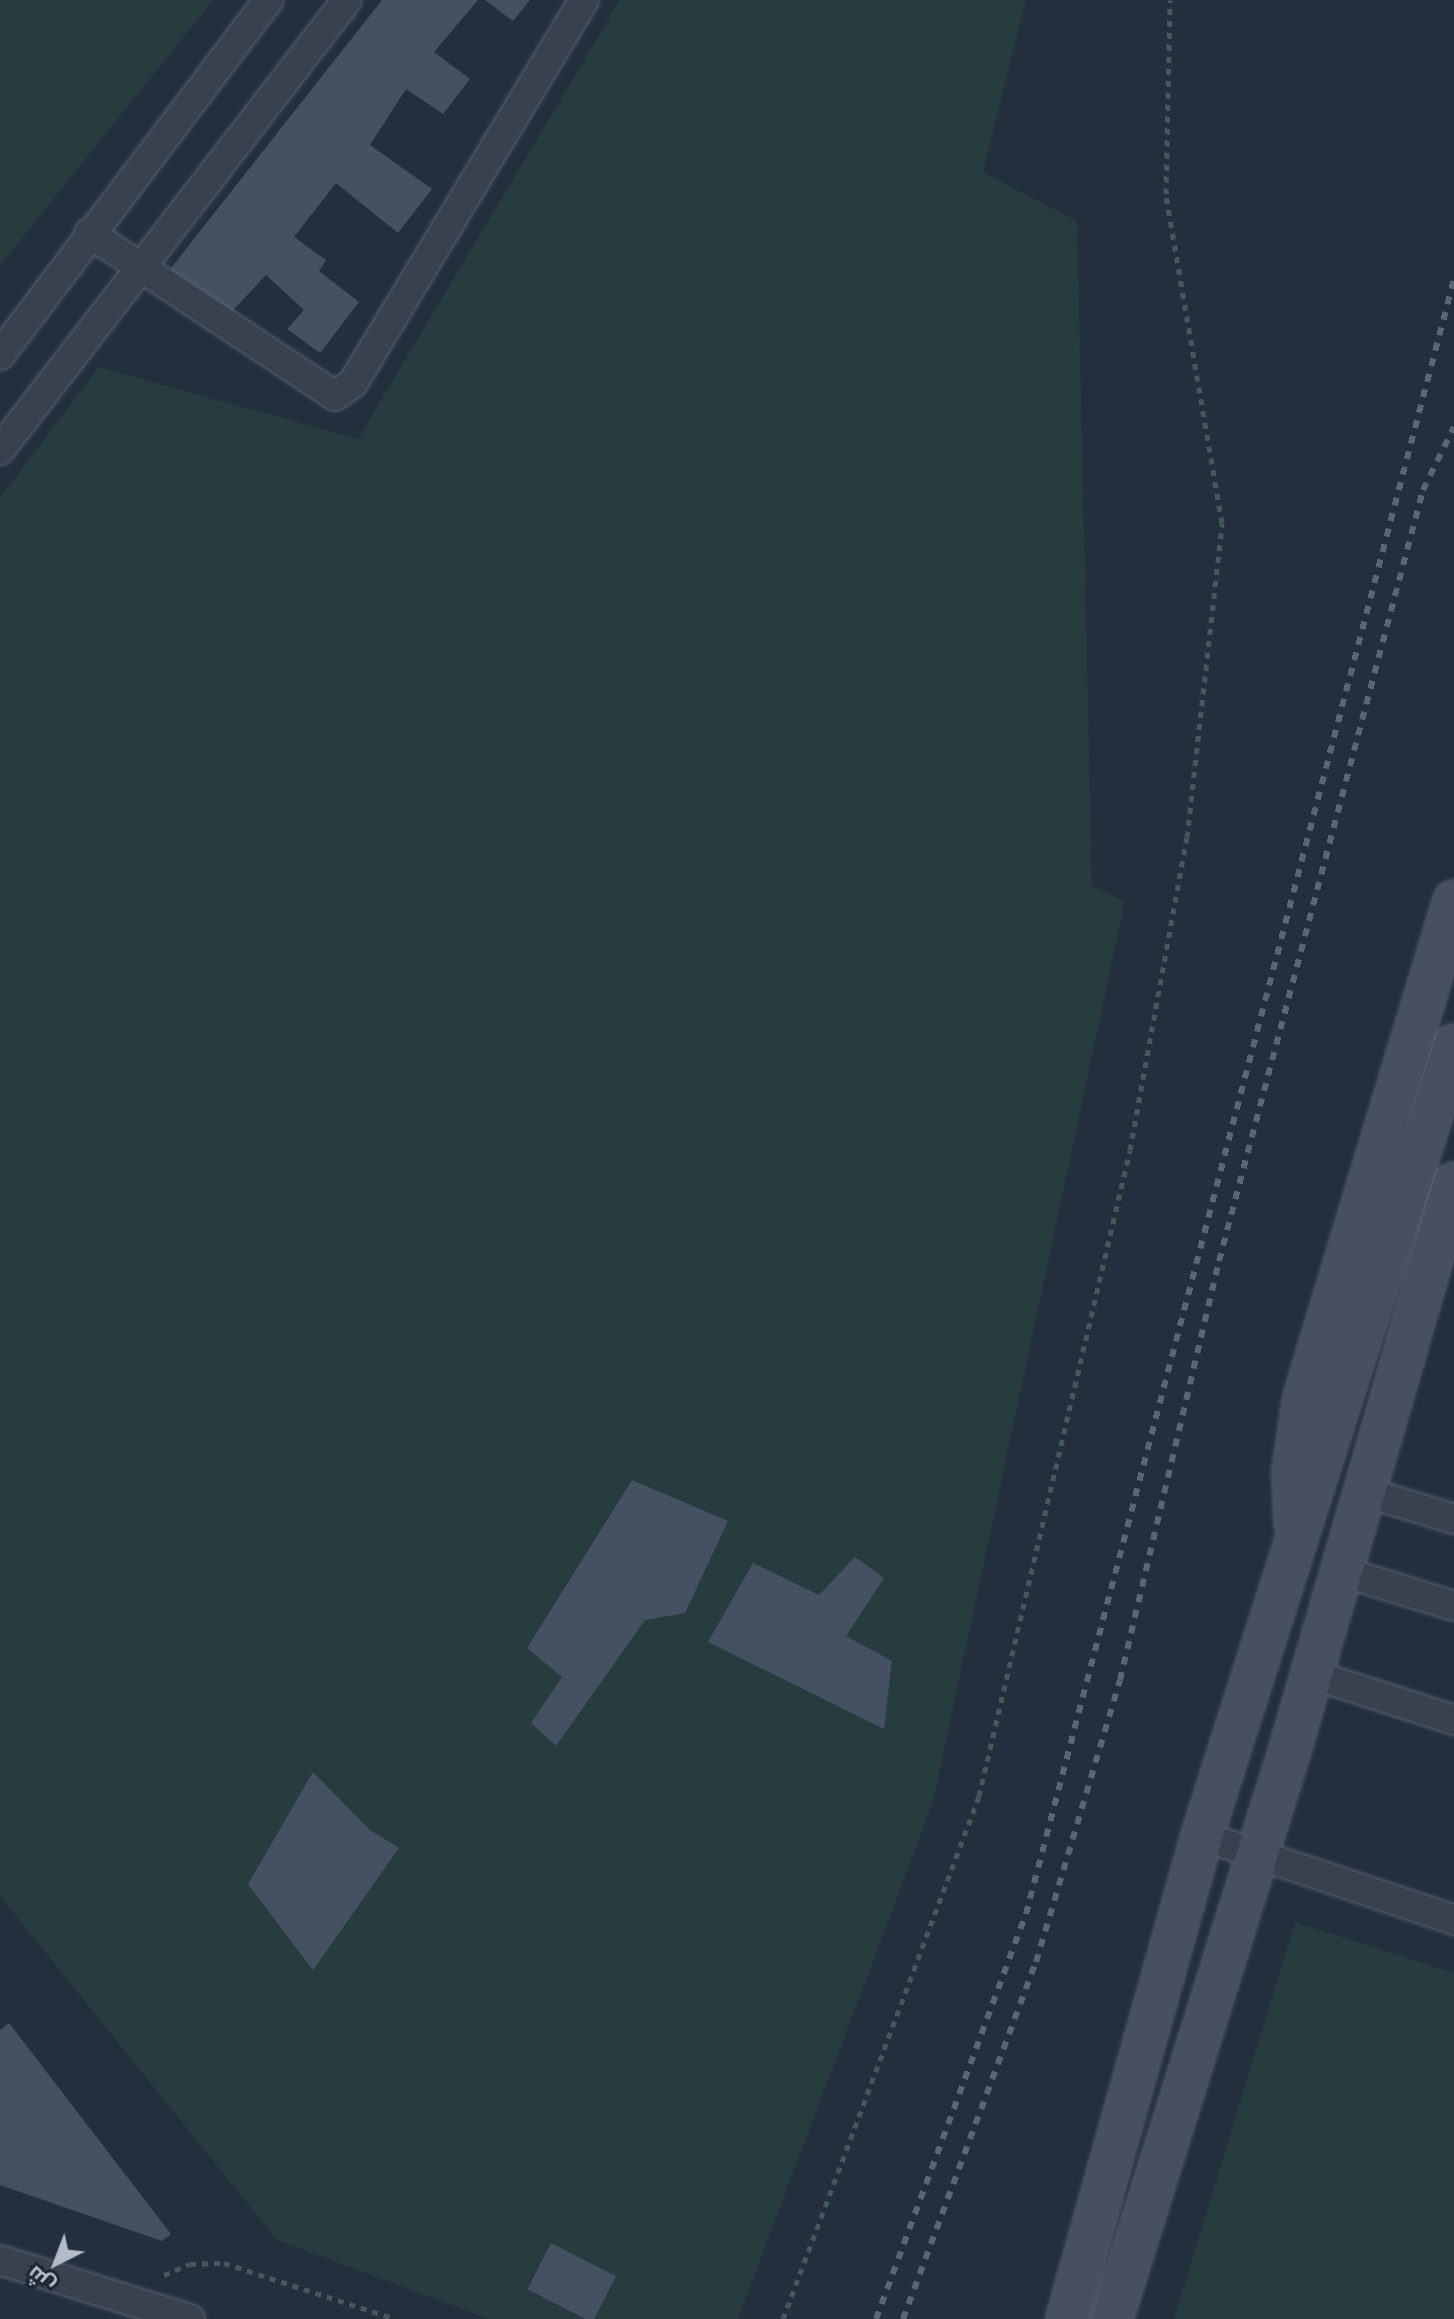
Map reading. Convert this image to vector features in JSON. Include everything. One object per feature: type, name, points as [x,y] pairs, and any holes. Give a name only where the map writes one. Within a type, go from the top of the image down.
[{"type":"street","points":[[0,355],[89,233],[268,0]]},
{"type":"street","points":[[0,450],[136,268],[347,0]]},
{"type":"street","points":[[89,233],[136,268],[335,396],[353,383],[584,0]]},
{"type":"street","points":[[1299,1546],[1293,1471],[1304,1398],[1454,901]]},
{"type":"street","points":[[1067,2319],[1202,1836],[1299,1546],[1454,1045]]},
{"type":"street","points":[[1112,2319],[1257,1854],[1454,1183]]},
{"type":"street","points":[[1362,1491],[1454,1519]]},
{"type":"street","points":[[1340,1571],[1454,1606]]},
{"type":"street","points":[[1311,1674],[1454,1720]]},
{"type":"street","points":[[1202,1836],[1454,1920]]},
{"type":"street","points":[[0,2260],[132,2311],[190,2319]]},
{"type":"path","points":[[783,2319],[979,1796],[1130,1150],[1187,837],[1222,523],[1166,194],[1170,0]]},
{"type":"path","points":[[132,2311],[160,2278],[207,2262],[395,2319]]},
{"type":"green space","points":[[0,0],[213,0],[0,266]]},
{"type":"green space","points":[[620,0],[1026,0],[983,172],[1077,221],[1092,886],[1125,901],[933,1802],[738,2319],[489,2319],[277,2240],[0,1896],[0,498],[99,367],[358,439]]},
{"type":"green space","points":[[1295,1922],[1454,1973],[1454,2319],[1174,2319]]},
{"type":"building","points":[[382,0],[478,0],[434,52],[470,79],[443,114],[406,89],[370,145],[432,189],[398,233],[336,183],[294,237],[326,260],[319,271],[359,302],[320,353],[287,329],[304,310],[266,275],[223,321],[160,282]]},
{"type":"building","points":[[485,0],[530,0],[513,21]]},
{"type":"building","points":[[632,1480],[728,1521],[685,1613],[645,1620],[556,1746],[531,1723],[562,1677],[527,1648]]},
{"type":"building","points":[[855,1557],[884,1578],[846,1636],[892,1661],[884,1729],[708,1642],[753,1563],[819,1595]]},
{"type":"building","points":[[313,1772],[370,1830],[399,1848],[313,1970],[248,1884]]},
{"type":"building","points":[[9,2023],[171,2234],[162,2241],[0,2185],[0,2030]]},
{"type":"building","points":[[551,2243],[616,2276],[594,2319],[586,2319],[527,2289]]},
{"type":"railway","points":[[876,2319],[1026,1914],[1454,279]]},
{"type":"railway","points":[[903,2319],[1036,1962],[1120,1680],[1219,1261],[1423,490],[1454,427]]}]
